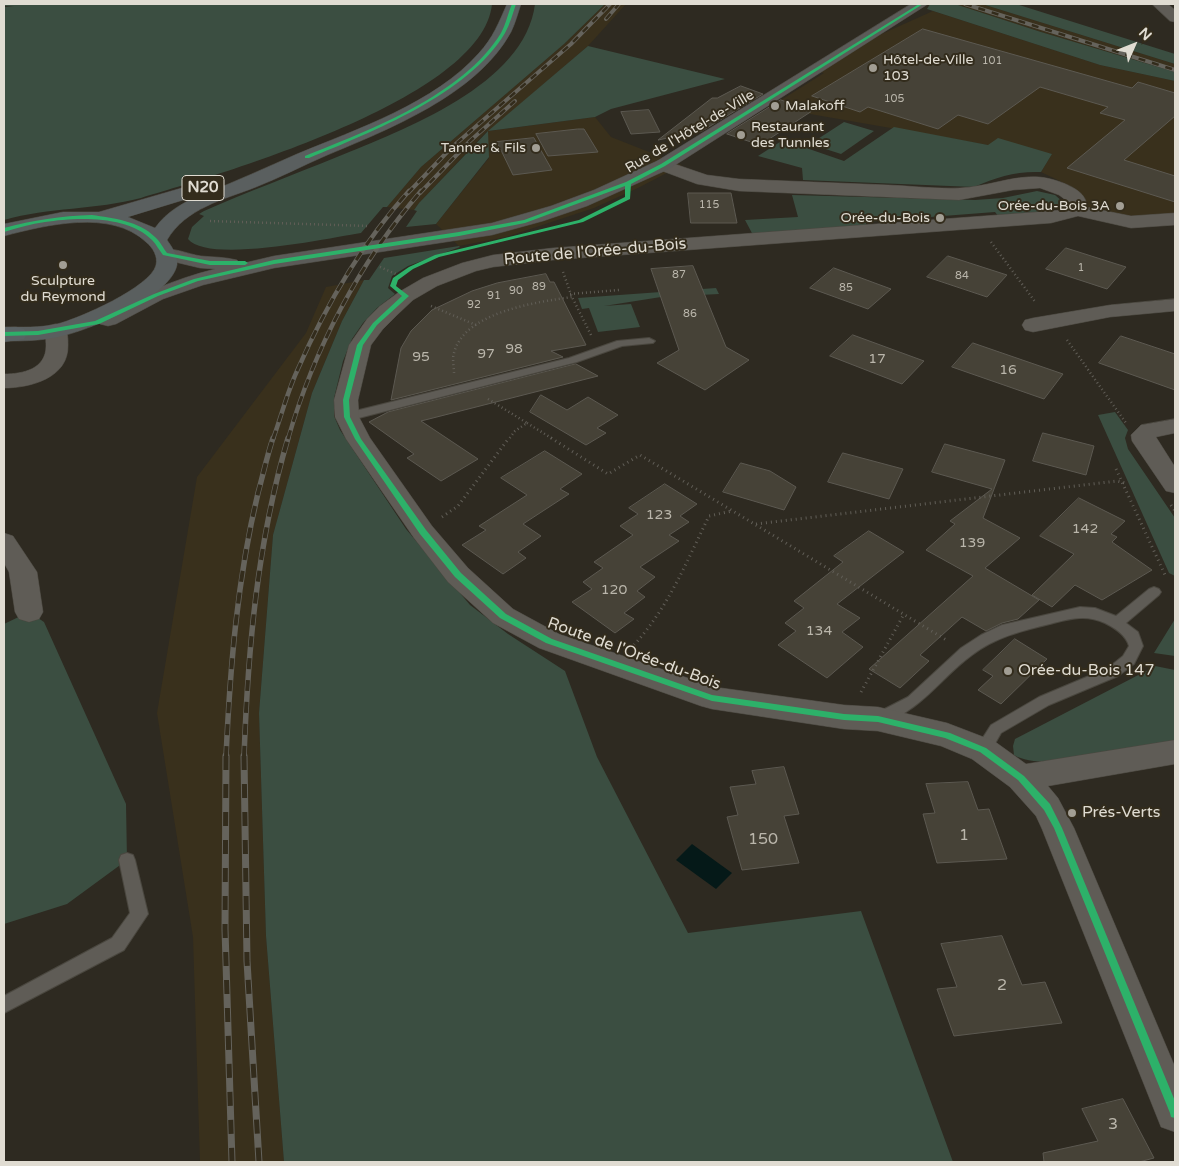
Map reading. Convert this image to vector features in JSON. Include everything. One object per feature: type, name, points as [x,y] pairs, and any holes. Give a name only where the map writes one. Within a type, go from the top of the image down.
[{"type":"main road","name":"N20","points":[[161,247],[163,228],[173,217],[185,209],[272,174],[400,116],[449,86],[490,51],[507,26],[514,4]]},
{"type":"main road","name":"Rue de l'Hôtel-de-Ville","points":[[63,329],[108,318],[156,295],[196,280],[274,262],[459,234],[525,221],[628,183],[663,165],[921,4]]},
{"type":"main road","name":"N20","points":[[4,230],[50,219],[100,218],[307,157]]},
{"type":"main road","name":"N20","points":[[8,334],[63,329],[111,310],[144,291],[163,274],[167,262],[161,247],[138,227],[100,218]]},
{"type":"main road","name":"Rue de l'Hôtel-de-Ville","points":[[161,247],[210,263],[274,262]]},
{"type":"street","points":[[1159,4],[1175,18]]},
{"type":"street","points":[[663,165],[704,180],[739,185],[959,194],[980,193],[1023,182],[1043,183],[1057,186],[1073,196],[1078,202],[1075,210]]},
{"type":"street","name":"Route de l'Orée-du-Bois","points":[[1175,219],[1131,222],[1075,210],[1060,216],[978,224],[520,257],[494,261],[455,272],[430,282],[405,284],[360,345],[346,400],[347,417],[358,439],[423,532],[458,575],[503,616],[549,641],[712,698],[844,717],[878,719],[947,735],[984,750],[1021,778],[1047,807],[1058,828],[1175,1113]]},
{"type":"street","points":[[1033,325],[1110,311],[1175,305]]},
{"type":"street","points":[[4,381],[16,382],[49,368],[57,353],[63,329]]},
{"type":"street","points":[[1175,426],[1156,428],[1147,431],[1143,435],[1144,441],[1175,485]]},
{"type":"street","points":[[4,542],[23,572],[29,612]]},
{"type":"street","points":[[1021,778],[1175,752]]},
{"type":"lane","points":[[347,417],[573,360],[621,343],[649,341]]},
{"type":"lane","points":[[1117,623],[1154,592]]},
{"type":"lane","points":[[878,719],[913,701],[966,652],[986,639],[1007,629],[1080,612],[1095,613],[1117,623],[1133,636],[1136,646],[1129,660],[1114,672],[1044,701],[996,729],[984,750]]},
{"type":"lane","points":[[4,1005],[118,944],[139,914],[127,860]]},
{"type":"path","points":[[208,221],[371,226]]},
{"type":"path","points":[[991,242],[1034,300]]},
{"type":"path","points":[[564,275],[571,295],[589,331]]},
{"type":"path","points":[[453,370],[456,348],[476,325],[504,310],[571,295],[619,290]]},
{"type":"path","points":[[435,308],[476,325]]},
{"type":"path","points":[[1081,359],[1123,419]]},
{"type":"path","points":[[487,398],[608,474],[640,454],[966,652]]},
{"type":"path","points":[[423,532],[458,506],[515,431],[527,423]]},
{"type":"path","points":[[1116,469],[1125,484],[1167,578],[1154,592]]},
{"type":"path","points":[[756,524],[1117,481],[1125,484]]},
{"type":"path","points":[[615,665],[652,625],[681,574],[709,516],[732,511]]},
{"type":"path","points":[[844,717],[854,705],[904,614]]},
{"type":"shaded area","points":[[605,4],[626,4],[588,46],[489,131],[595,117],[611,137],[682,165],[594,208],[506,237],[459,246],[436,224],[489,158],[487,131],[414,210],[387,207],[421,167],[564,44]]},
{"type":"shaded area","points":[[955,4],[982,4],[1175,64],[1175,72],[1041,32]]},
{"type":"shaded area","points":[[933,11],[1100,65],[1175,81],[1175,217],[1139,220],[1080,208],[1070,186],[1041,172],[1052,154],[988,145],[770,107],[824,73],[806,68]]},
{"type":"shaded area","points":[[364,280],[342,321],[312,393],[273,535],[259,713],[266,936],[284,1162],[200,1162],[193,937],[157,713],[197,477],[306,333],[326,287]]},
{"type":"shaded area","points":[[692,844],[732,873],[716,889],[676,860]]},
{"type":"green space","points":[[4,4],[492,4],[478,39],[444,71],[398,101],[343,128],[228,171],[141,198],[107,205],[38,213],[4,220],[4,7],[14,6],[4,6]]},
{"type":"green space","points":[[535,4],[605,4],[564,44],[421,167],[387,207],[383,207],[361,233],[297,244],[243,249],[219,249],[200,246],[188,239],[192,227],[204,216],[199,214],[204,211],[394,133],[457,101],[485,81],[509,58],[526,33]]},
{"type":"green space","points":[[930,4],[955,4],[1175,72],[1175,81],[1100,65],[927,9]]},
{"type":"green space","points":[[982,4],[1016,4],[1175,54],[1175,64]]},
{"type":"green space","points":[[588,46],[725,79],[611,109],[595,117],[488,131]]},
{"type":"green space","points":[[844,122],[874,131],[841,154],[810,144]]},
{"type":"green space","points":[[894,127],[988,145],[998,138],[1052,154],[1041,172],[1007,175],[974,187],[803,180],[802,168],[758,156],[783,140],[844,161]]},
{"type":"green space","points":[[488,131],[489,157],[436,224],[406,227],[417,211],[414,210],[419,203]]},
{"type":"green space","points":[[1037,191],[1055,195],[1064,203],[1050,210],[999,217],[995,212],[865,222],[869,229],[753,235],[745,220],[798,217],[792,195],[975,200],[1003,198]]},
{"type":"green space","points":[[459,246],[408,266],[392,276],[388,288],[395,294],[377,308],[363,323],[352,339],[343,361],[334,398],[334,416],[340,430],[406,529],[470,605],[508,634],[565,671],[597,757],[688,933],[861,911],[953,1162],[284,1162],[266,936],[259,713],[273,535],[312,393],[342,321],[364,280],[369,280],[384,258]]},
{"type":"green space","points":[[716,288],[719,294],[661,297],[604,306],[631,304],[640,327],[598,332],[589,308],[582,309],[578,298]]},
{"type":"green space","points":[[1115,412],[1128,430],[1125,438],[1128,449],[1175,518],[1175,576],[1169,573],[1098,415]]},
{"type":"green space","points":[[29,612],[44,622],[126,804],[127,860],[67,904],[4,924],[4,624]]},
{"type":"green space","points":[[1175,619],[1175,656],[1154,653]]},
{"type":"green space","points":[[1150,665],[1175,670],[1175,744],[1116,755],[1068,761],[1046,762],[1028,760],[1014,755],[1013,746],[1015,739],[1148,670]]},
{"type":"building","points":[[923,29],[1132,88],[1138,82],[1175,93],[1175,116],[1124,160],[1175,176],[1175,202],[1067,168],[1125,120],[1100,113],[1108,107],[1040,87],[988,124],[958,115],[938,129],[868,107],[860,112],[812,96]]},
{"type":"building","points":[[741,86],[763,94],[702,131],[658,140],[712,98],[717,98]]},
{"type":"building","points":[[781,100],[812,111],[760,145],[727,134]]},
{"type":"building","points":[[649,110],[660,132],[631,134],[621,112]]},
{"type":"building","points":[[584,129],[598,152],[548,156],[536,134]]},
{"type":"building","points":[[534,138],[552,170],[513,175],[497,142]]},
{"type":"building","points":[[688,193],[731,193],[737,223],[691,223]]},
{"type":"building","points":[[1066,248],[1126,267],[1107,289],[1046,269]]},
{"type":"building","points":[[948,256],[1007,275],[987,297],[927,277]]},
{"type":"building","points":[[693,266],[726,347],[749,360],[705,390],[657,363],[679,350],[651,269]]},
{"type":"building","points":[[834,268],[891,289],[868,309],[810,288]]},
{"type":"building","points":[[546,274],[550,282],[554,282],[586,345],[551,351],[563,357],[391,400],[401,348],[411,331],[432,310],[472,291],[497,283]]},
{"type":"building","points":[[853,335],[924,361],[902,384],[830,356]]},
{"type":"building","points":[[1121,336],[1175,354],[1175,390],[1099,363]]},
{"type":"building","points":[[973,343],[1063,374],[1044,399],[952,367]]},
{"type":"building","points":[[576,364],[598,376],[421,421],[478,459],[441,481],[407,458],[414,454],[369,422],[388,412]]},
{"type":"building","points":[[541,395],[567,410],[588,397],[618,415],[597,428],[606,433],[586,445],[530,412]]},
{"type":"building","points":[[1043,433],[1094,446],[1086,475],[1033,461]]},
{"type":"building","points":[[945,444],[1005,460],[983,518],[1020,538],[985,568],[1039,600],[1018,619],[1002,623],[986,631],[962,617],[920,655],[929,661],[900,688],[869,669],[973,576],[926,550],[955,524],[950,521],[992,489],[932,472]]},
{"type":"building","points":[[545,451],[582,474],[560,489],[569,494],[523,524],[541,536],[518,552],[526,558],[503,574],[462,545],[486,530],[479,526],[527,495],[501,478]]},
{"type":"building","points":[[843,453],[903,469],[889,499],[828,482]]},
{"type":"building","points":[[741,463],[770,471],[796,487],[784,510],[723,492]]},
{"type":"building","points":[[665,484],[697,504],[680,516],[689,522],[669,535],[679,541],[640,567],[655,577],[637,591],[645,597],[624,613],[634,619],[615,633],[572,602],[592,589],[583,582],[603,568],[594,562],[633,535],[620,526],[638,514],[629,508]]},
{"type":"building","points":[[1079,498],[1125,521],[1111,534],[1117,537],[1112,542],[1152,570],[1102,600],[1075,585],[1052,607],[1032,595],[1074,554],[1040,536]]},
{"type":"building","points":[[869,531],[904,552],[837,604],[860,618],[842,632],[863,647],[827,678],[778,645],[796,631],[785,623],[804,608],[794,601],[843,562],[834,556]]},
{"type":"building","points":[[1015,639],[1047,659],[1001,704],[978,690],[993,676],[983,670]]},
{"type":"building","points":[[784,767],[799,814],[784,816],[799,863],[742,870],[727,817],[738,815],[730,787],[756,784],[752,771]]},
{"type":"building","points":[[968,782],[978,810],[989,809],[1007,859],[937,863],[923,814],[935,813],[926,784]]},
{"type":"building","points":[[1002,936],[1022,985],[1045,982],[1062,1023],[954,1036],[937,989],[957,987],[941,944]]},
{"type":"building","points":[[1123,1099],[1154,1158],[1139,1162],[1044,1162],[1043,1153],[1098,1141],[1082,1109]]},
{"type":"railway","points":[[408,193],[451,148],[571,44],[610,4]]},
{"type":"railway","points":[[606,19],[619,4]]},
{"type":"railway","points":[[965,4],[1175,70]]},
{"type":"railway","points":[[420,193],[470,141],[515,101]]},
{"type":"railway","points":[[273,439],[293,379],[332,300],[360,254],[409,191]]},
{"type":"railway","points":[[288,439],[311,372],[341,308],[378,247],[421,191]]},
{"type":"railway","points":[[226,757],[232,658],[240,592],[258,493],[273,438]]},
{"type":"railway","points":[[244,757],[248,676],[256,596],[269,517],[288,438]]},
{"type":"railway","points":[[226,756],[225,929],[232,1162]]},
{"type":"railway","points":[[244,757],[247,961],[259,1162]]},
{"type":"cycle path","points":[[307,157],[398,117],[430,100],[459,80],[485,57],[504,32],[514,4]]},
{"type":"cycle path","points":[[4,334],[38,333],[97,323],[156,295],[196,280],[274,262],[459,234],[525,221],[628,183],[663,165],[921,4]]},
{"type":"cycle path","points":[[628,183],[628,198],[581,221],[437,256],[411,268],[395,279],[393,286],[406,296],[375,324],[360,345],[346,400],[347,417],[358,439],[423,532],[458,575],[503,616],[549,641],[712,698],[844,717],[878,719],[947,735],[983,750],[1021,778],[1047,807],[1058,828],[1175,1113]]},
{"type":"cycle path","points":[[4,230],[44,220],[68,217],[92,217],[115,220],[136,226],[153,237],[165,254],[210,263],[245,263]]},
{"type":"place","name":"Hôtel-de-Ville 103","points":[[873,68]]},
{"type":"place","name":"Malakoff","points":[[775,106]]},
{"type":"place","name":"Restaurant des Tunnles","points":[[741,135]]},
{"type":"place","name":"Tanner & Fils","points":[[536,148]]},
{"type":"place","name":"Orée-du-Bois 3A","points":[[1120,206]]},
{"type":"place","name":"Orée-du-Bois","points":[[940,218]]},
{"type":"place","name":"Sculpture du Reymond","points":[[63,265]]},
{"type":"place","name":"Orée-du-Bois 147","points":[[1008,671]]},
{"type":"place","name":"Prés-Verts","points":[[1072,813]]}]
